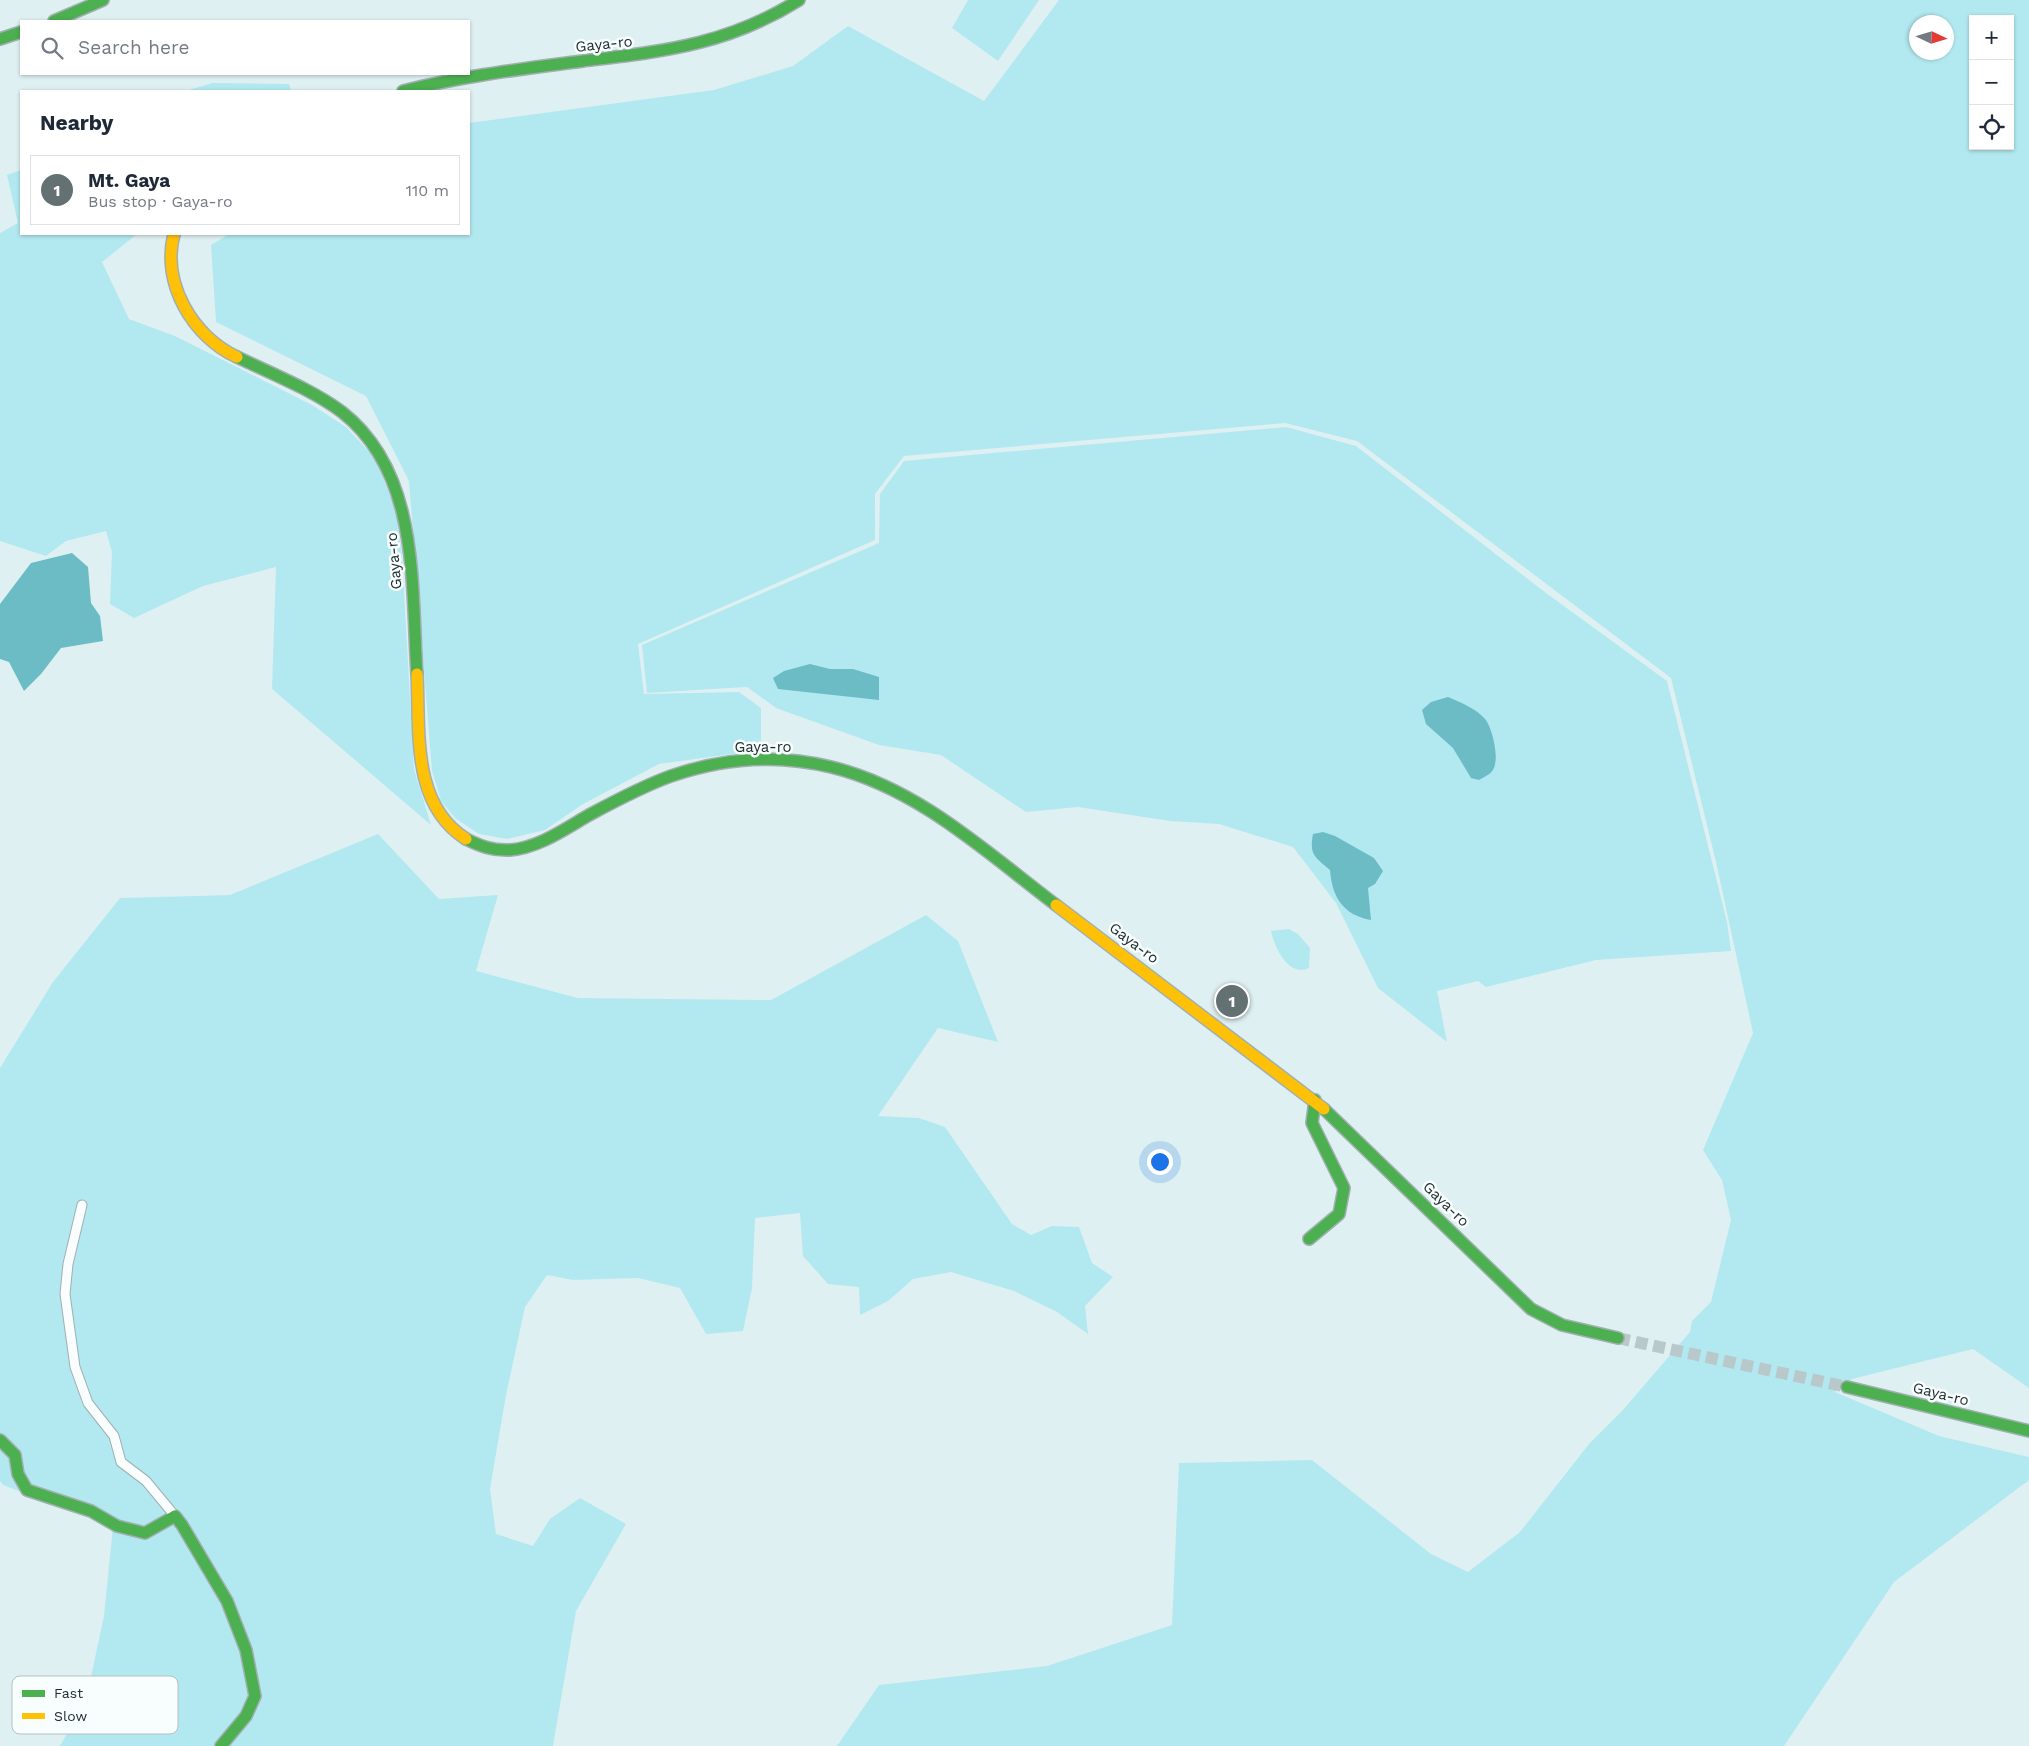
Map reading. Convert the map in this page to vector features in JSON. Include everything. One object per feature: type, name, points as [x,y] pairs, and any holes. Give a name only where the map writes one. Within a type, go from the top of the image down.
[{"type":"street","points":[[56,20],[103,0]]},
{"type":"street","name":"Gaya-ro","points":[[408,90],[464,78],[590,60],[656,54],[740,33],[778,16],[800,0]]},
{"type":"street","points":[[0,39],[20,32]]},
{"type":"street","name":"Gaya-ro","points":[[174,235],[170,243],[173,276],[179,293],[202,333],[222,350],[308,392],[339,410],[368,437],[388,467],[398,491],[407,530],[423,772],[430,801],[440,818],[452,830],[482,847],[510,850],[526,848],[557,835],[580,820],[646,786],[700,768],[751,759],[816,764],[845,770],[903,794],[957,830],[1315,1100],[1531,1309],[1562,1325],[1618,1338]]},
{"type":"street","points":[[1308,1239],[1339,1214],[1344,1188],[1312,1123],[1315,1100]]},
{"type":"street","points":[[82,1205],[68,1264],[65,1294],[75,1367],[88,1403],[114,1436],[121,1462],[146,1481],[175,1516],[227,1601],[248,1659],[255,1696],[246,1716],[221,1746]]},
{"type":"street","name":"Gaya-ro","points":[[1847,1387],[2029,1431]]},
{"type":"street","points":[[0,1440],[15,1455],[18,1474],[27,1490],[91,1511],[117,1526],[145,1533],[175,1516]]},
{"type":"shaded area","points":[[968,0],[1039,0],[998,61],[952,28]]},
{"type":"shaded area","points":[[1059,0],[2029,0],[2029,1388],[1973,1349],[1852,1379],[1835,1392],[1939,1436],[2029,1457],[2029,1480],[1894,1582],[1784,1746],[837,1746],[879,1685],[1047,1666],[1172,1625],[1179,1463],[1312,1460],[1431,1554],[1468,1572],[1520,1532],[1589,1444],[1622,1411],[1690,1332],[1692,1321],[1711,1302],[1731,1220],[1722,1180],[1703,1150],[1753,1033],[1716,862],[1671,678],[1357,441],[1285,423],[904,456],[875,494],[875,540],[638,644],[644,694],[739,692],[761,708],[761,750],[659,764],[583,804],[545,830],[507,839],[479,834],[455,818],[441,801],[432,771],[409,481],[366,396],[216,322],[211,245],[227,235],[470,235],[470,123],[714,90],[793,66],[848,26],[984,101]]},
{"type":"shaded area","points":[[212,83],[289,84],[291,90],[189,90]]},
{"type":"shaded area","points":[[20,170],[20,235],[136,235],[102,262],[129,319],[175,336],[312,405],[346,427],[375,458],[396,510],[402,555],[414,769],[431,825],[272,689],[276,567],[203,586],[134,618],[110,604],[112,552],[106,531],[66,541],[46,556],[0,541],[0,233],[18,223],[7,175]]},
{"type":"shaded area","points":[[1286,427],[1356,446],[1546,593],[1667,681],[1727,922],[1731,951],[1596,960],[1486,987],[1478,981],[1437,991],[1447,1042],[1378,988],[1336,903],[1293,847],[1219,824],[1170,821],[1078,807],[1026,812],[941,755],[879,745],[776,708],[747,687],[647,693],[642,645],[879,543],[880,494],[904,461]]},
{"type":"shaded area","points":[[72,553],[88,567],[91,603],[100,616],[103,641],[61,648],[41,674],[24,691],[9,662],[0,659],[0,604],[31,563]]},
{"type":"shaded area","points":[[810,664],[830,669],[853,669],[879,677],[879,700],[778,689],[773,678],[784,671]]},
{"type":"shaded area","points":[[1448,697],[1478,712],[1490,728],[1496,760],[1491,772],[1479,780],[1471,778],[1453,748],[1426,724],[1422,710],[1431,702]]},
{"type":"shaded area","points":[[1323,832],[1335,836],[1374,858],[1383,871],[1375,884],[1368,888],[1371,920],[1353,914],[1346,909],[1336,896],[1330,870],[1314,855],[1312,847],[1313,834]]},
{"type":"shaded area","points":[[378,834],[439,899],[498,895],[476,971],[578,998],[771,1000],[926,915],[958,941],[998,1042],[938,1028],[878,1116],[919,1118],[945,1127],[1012,1224],[1031,1235],[1052,1226],[1079,1227],[1092,1263],[1113,1277],[1085,1306],[1088,1334],[1057,1312],[1014,1291],[951,1272],[913,1279],[888,1301],[860,1315],[859,1287],[828,1284],[803,1256],[800,1213],[755,1218],[752,1288],[743,1331],[706,1334],[680,1288],[638,1278],[573,1280],[547,1275],[525,1307],[506,1395],[490,1489],[496,1534],[533,1546],[550,1519],[580,1498],[626,1524],[576,1611],[553,1746],[60,1746],[67,1734],[178,1734],[178,1676],[91,1676],[104,1616],[113,1526],[3,1485],[0,1481],[0,1068],[53,982],[120,898],[230,895]]},
{"type":"shaded area","points":[[1289,929],[1298,934],[1310,948],[1309,968],[1301,970],[1289,965],[1275,945],[1271,931]]},
{"type":"tunnel","points":[[1618,1338],[1847,1387]]},
{"type":"traffic: fast","points":[[56,20],[103,0]]},
{"type":"traffic: fast","points":[[407,90],[470,77],[641,54],[694,44],[746,27],[799,0]]},
{"type":"traffic: fast","points":[[0,39],[20,32]]},
{"type":"traffic: fast","points":[[237,357],[304,389],[342,412],[367,437],[386,466],[398,498],[406,532],[414,604],[417,674]]},
{"type":"traffic: fast","points":[[466,839],[492,849],[510,850],[531,846],[619,799],[671,776],[710,765],[731,762],[771,759],[791,760],[831,767],[863,777],[893,790],[950,824],[1056,905]]},
{"type":"traffic: fast","points":[[1309,1239],[1339,1214],[1344,1188],[1312,1123],[1315,1100]]},
{"type":"traffic: fast","points":[[1324,1109],[1531,1309],[1562,1325],[1618,1338]]},
{"type":"traffic: fast","points":[[1847,1387],[2029,1431]]},
{"type":"traffic: fast","points":[[0,1440],[15,1455],[18,1474],[27,1490],[91,1511],[117,1526],[145,1533],[175,1516],[182,1525],[227,1601],[246,1650],[255,1696],[246,1716],[221,1746]]},
{"type":"traffic: slow","points":[[174,235],[171,253],[172,271],[184,306],[194,322],[207,336],[221,348],[237,357]]},
{"type":"traffic: slow","points":[[417,674],[419,742],[427,787],[436,807],[448,824],[466,839]]},
{"type":"traffic: slow","points":[[1056,905],[1324,1109]]},
{"type":"place","name":"Mt. Gaya","points":[[1232,1001]]}]
